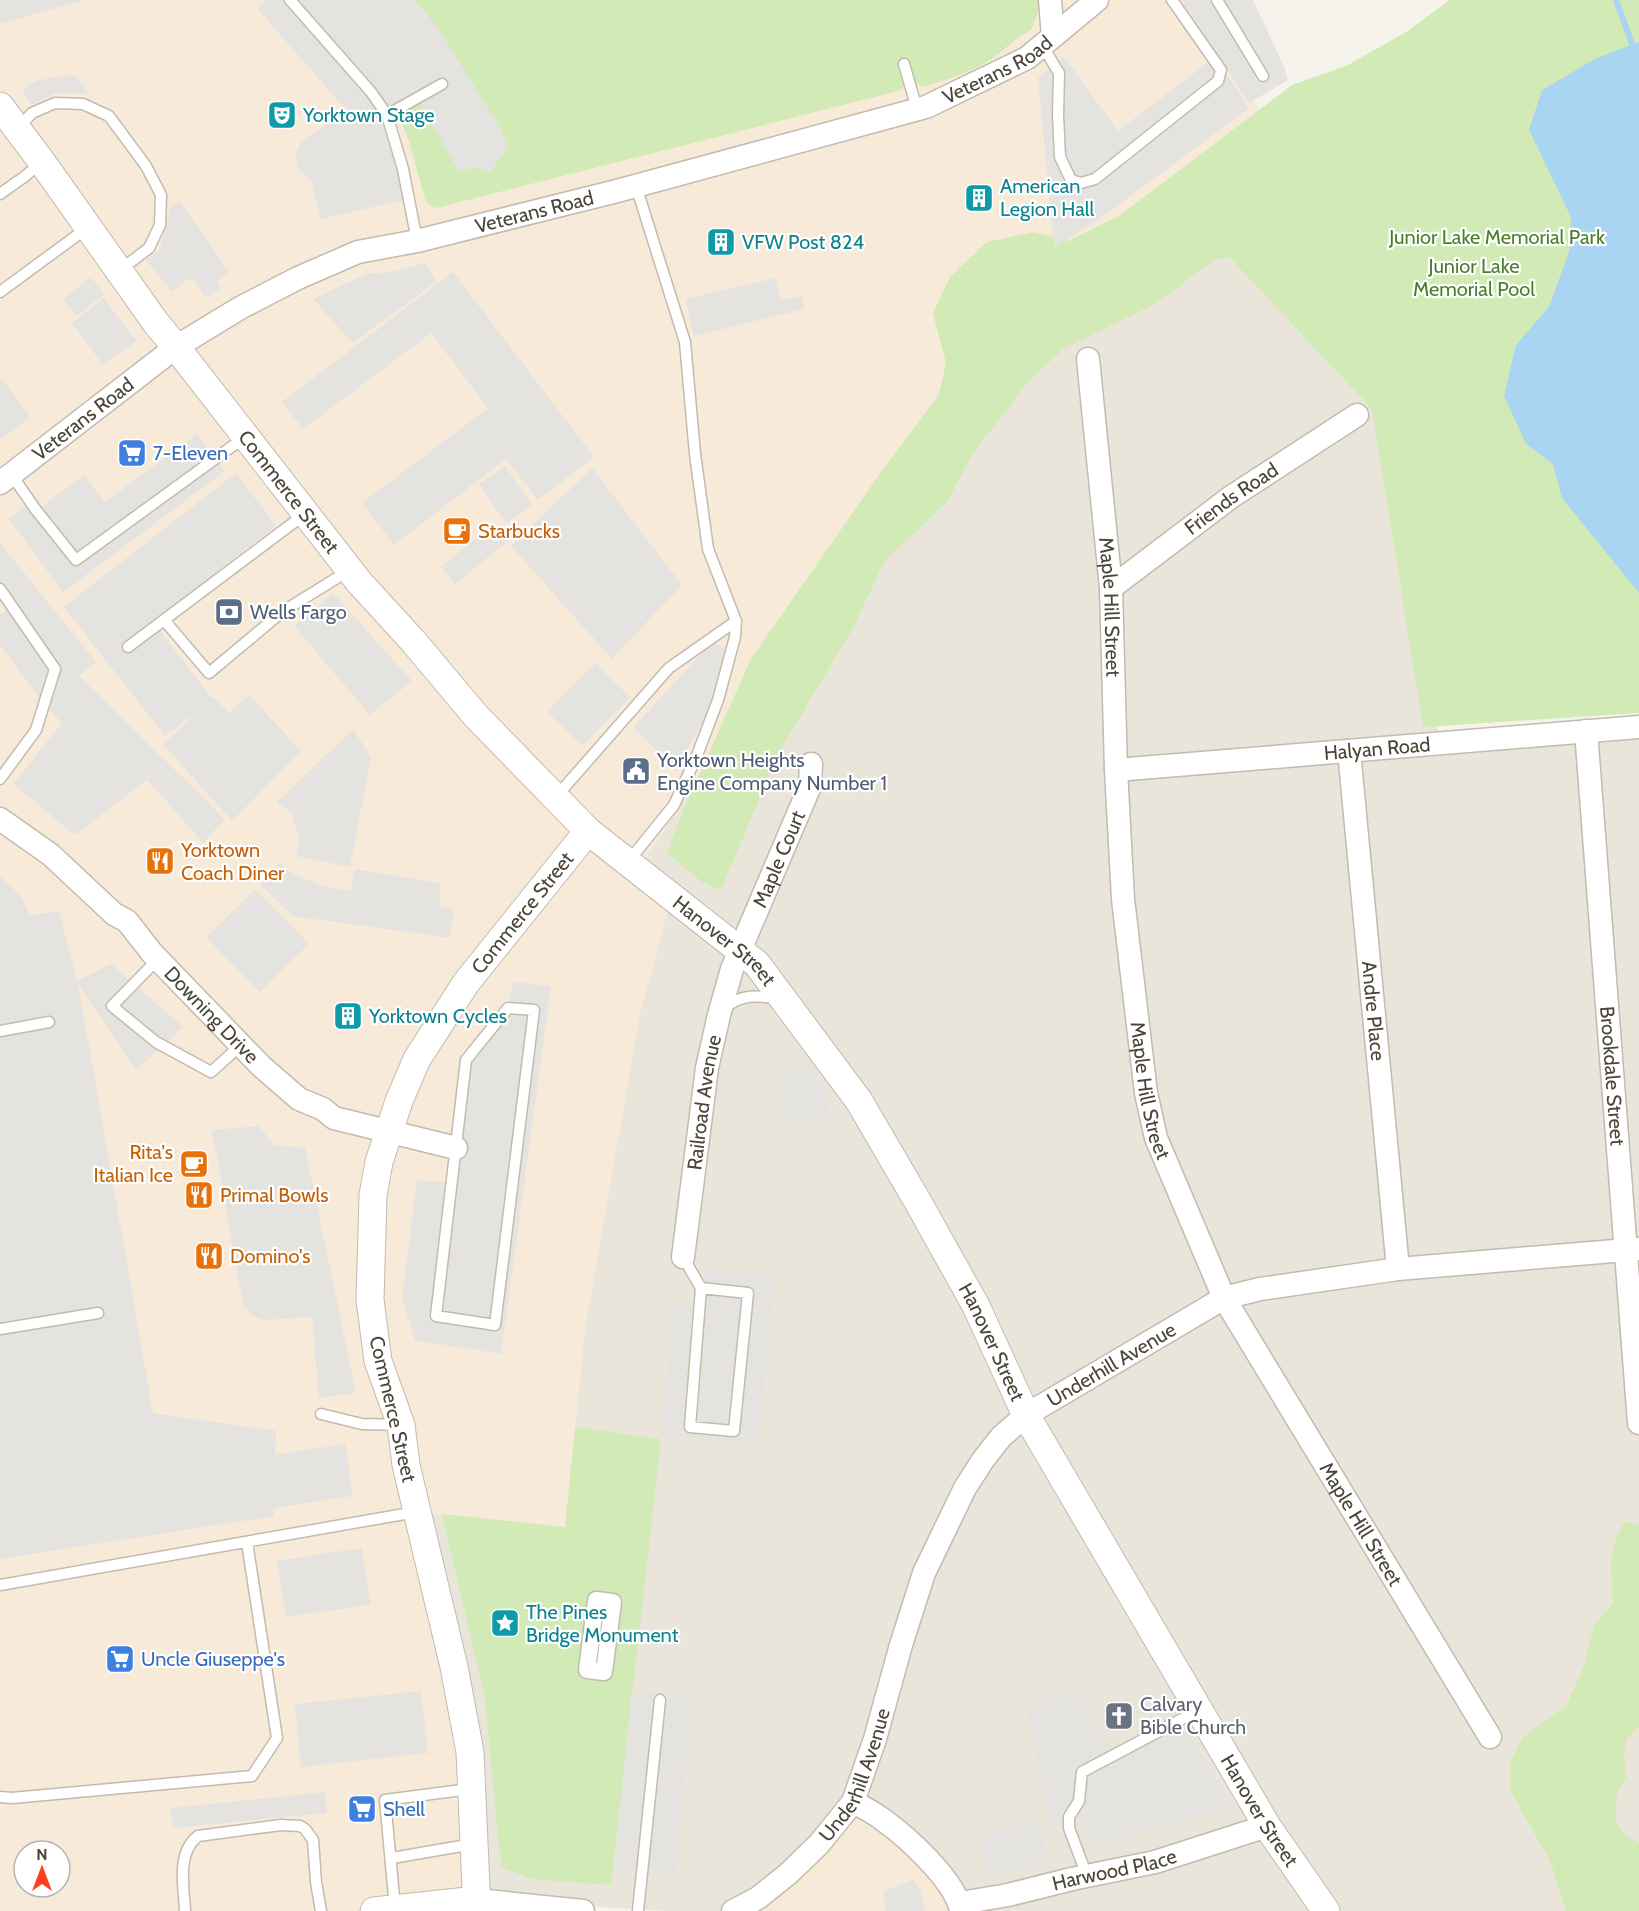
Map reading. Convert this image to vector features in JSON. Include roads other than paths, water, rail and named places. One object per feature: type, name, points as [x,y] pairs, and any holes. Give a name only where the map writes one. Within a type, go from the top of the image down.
[{"type":"street","points":[[1047,40],[1050,0]]},
{"type":"street","name":"Veterans Road","points":[[6,479],[177,347],[240,308],[298,278],[358,252],[417,241],[636,186],[926,107],[1027,58],[1097,0]]},
{"type":"street","name":"Commerce Street","points":[[0,106],[156,323],[349,570],[476,716],[588,831],[466,983],[417,1059],[389,1131],[379,1162],[373,1195],[370,1300],[378,1361],[401,1425],[406,1465],[454,1667],[470,1752],[477,1905]]},
{"type":"street","name":"Maple Hill Street","points":[[1088,359],[1111,588],[1116,770],[1123,899],[1146,1093],[1156,1138],[1224,1298],[1490,1737]]},
{"type":"street","name":"Friends Road","points":[[1111,588],[1231,497],[1357,415]]},
{"type":"street","name":"Halyan Road","points":[[1116,770],[1639,727]]},
{"type":"street","name":"Brookdale Street","points":[[1586,731],[1633,1250],[1639,1423]]},
{"type":"street","name":"Andre Place","points":[[1349,751],[1398,1269]]},
{"type":"street","name":"Maple Court","points":[[740,951],[810,786],[811,764]]},
{"type":"street","name":"Downing Drive","points":[[0,819],[51,855],[114,914],[127,921],[158,959],[241,1045],[299,1099],[323,1108],[334,1118],[456,1148]]},
{"type":"street","name":"Hanover Street","points":[[588,831],[757,964],[859,1101],[976,1306],[1026,1415],[1267,1826],[1326,1911]]},
{"type":"street","name":"Railroad Avenue","points":[[683,1257],[707,1068],[732,969],[740,951]]},
{"type":"street","name":"Underhill Avenue","points":[[733,1911],[758,1898],[789,1874],[819,1844],[853,1802],[875,1740],[924,1573],[965,1488],[983,1460],[1001,1437],[1026,1415],[1224,1298],[1260,1289],[1398,1269],[1633,1250]]},
{"type":"street","points":[[853,1802],[901,1834],[939,1871],[960,1907]]},
{"type":"street","name":"Harwood Place","points":[[960,1907],[1155,1862],[1267,1826]]},
{"type":"street","points":[[384,1910],[477,1905],[583,1911]]},
{"type":"lane","points":[[290,0],[371,92],[387,115],[403,169],[417,241]]},
{"type":"lane","points":[[1047,40],[1059,73],[1060,157],[1071,180],[1080,183],[1095,179],[1218,81],[1221,70],[1172,0]]},
{"type":"lane","points":[[1217,0],[1263,76]]},
{"type":"lane","points":[[904,64],[917,110]]},
{"type":"lane","points":[[387,115],[442,84]]},
{"type":"lane","points":[[16,129],[32,113],[55,103],[83,104],[109,116],[140,158],[161,195],[160,225],[148,248],[120,270]]},
{"type":"lane","points":[[0,194],[42,162]]},
{"type":"lane","points":[[628,862],[674,805],[696,758],[718,700],[735,637],[735,621],[708,549],[695,454],[685,342],[636,186]]},
{"type":"lane","points":[[0,292],[89,227]]},
{"type":"lane","points":[[6,479],[36,510],[76,560],[245,437]]},
{"type":"lane","points":[[128,647],[305,513]]},
{"type":"lane","points":[[164,620],[209,673],[282,612],[349,570]]},
{"type":"lane","points":[[0,589],[55,669],[36,730],[0,779]]},
{"type":"lane","points":[[555,798],[669,668],[735,621]]},
{"type":"lane","points":[[158,959],[112,1006],[156,1042],[211,1072],[241,1045]]},
{"type":"lane","points":[[720,1012],[730,1003],[741,998],[757,995],[783,1000]]},
{"type":"lane","points":[[508,1008],[534,1010],[495,1325],[436,1316],[456,1148],[466,1060],[508,1008]]},
{"type":"lane","points":[[0,1031],[49,1022]]},
{"type":"lane","points":[[683,1257],[700,1288],[690,1427],[734,1431],[747,1293],[700,1288]]},
{"type":"lane","points":[[0,1329],[98,1313]]},
{"type":"lane","points":[[321,1414],[362,1424],[401,1425]]},
{"type":"lane","points":[[0,1585],[417,1512]]},
{"type":"lane","points":[[0,1797],[12,1798],[252,1776],[278,1738],[247,1542]]},
{"type":"lane","points":[[638,1911],[660,1700]]},
{"type":"lane","points":[[1087,1876],[1069,1828],[1068,1817],[1079,1801],[1082,1772],[1199,1710]]},
{"type":"lane","points":[[384,1910],[392,1858],[385,1800],[471,1789]]},
{"type":"lane","points":[[185,1911],[184,1862],[189,1843],[198,1836],[281,1825],[300,1826],[313,1840],[321,1911]]},
{"type":"lane","points":[[392,1858],[473,1844]]},
{"type":"water","points":[[1639,42],[1639,593],[1562,498],[1553,464],[1526,444],[1504,396],[1516,345],[1549,307],[1569,252],[1571,217],[1529,130],[1542,90],[1595,59]]},
{"type":"waterway","points":[[1616,0],[1632,44]]},
{"type":"place","name":"Yorktown Stage","points":[[282,115]]},
{"type":"place","name":"American Legion Hall","points":[[979,198]]},
{"type":"place","name":"VFW Post 824","points":[[721,242]]},
{"type":"place","name":"7-Eleven","points":[[132,453]]},
{"type":"place","name":"Starbucks","points":[[457,531]]},
{"type":"place","name":"Wells Fargo","points":[[229,612]]},
{"type":"place","name":"Yorktown Heights Engine Company Number 1","points":[[636,771]]},
{"type":"place","name":"Yorktown Coach Diner","points":[[160,861]]},
{"type":"place","name":"Yorktown Cycles","points":[[348,1016]]},
{"type":"place","name":"Rita's Italian Ice","points":[[194,1164]]},
{"type":"place","name":"Primal Bowls","points":[[199,1195]]},
{"type":"place","name":"Domino's","points":[[209,1256]]},
{"type":"place","name":"The Pines Bridge Monument","points":[[505,1623]]},
{"type":"place","name":"Uncle Giuseppe's","points":[[120,1659]]},
{"type":"place","name":"Calvary Bible Church","points":[[1119,1716]]},
{"type":"place","name":"Shell","points":[[362,1809]]},
{"type":"park label","name":"Junior Lake Memorial Park","points":[[1497,237]]},
{"type":"park label","name":"Junior Lake Memorial Pool","points":[[1474,278]]}]
